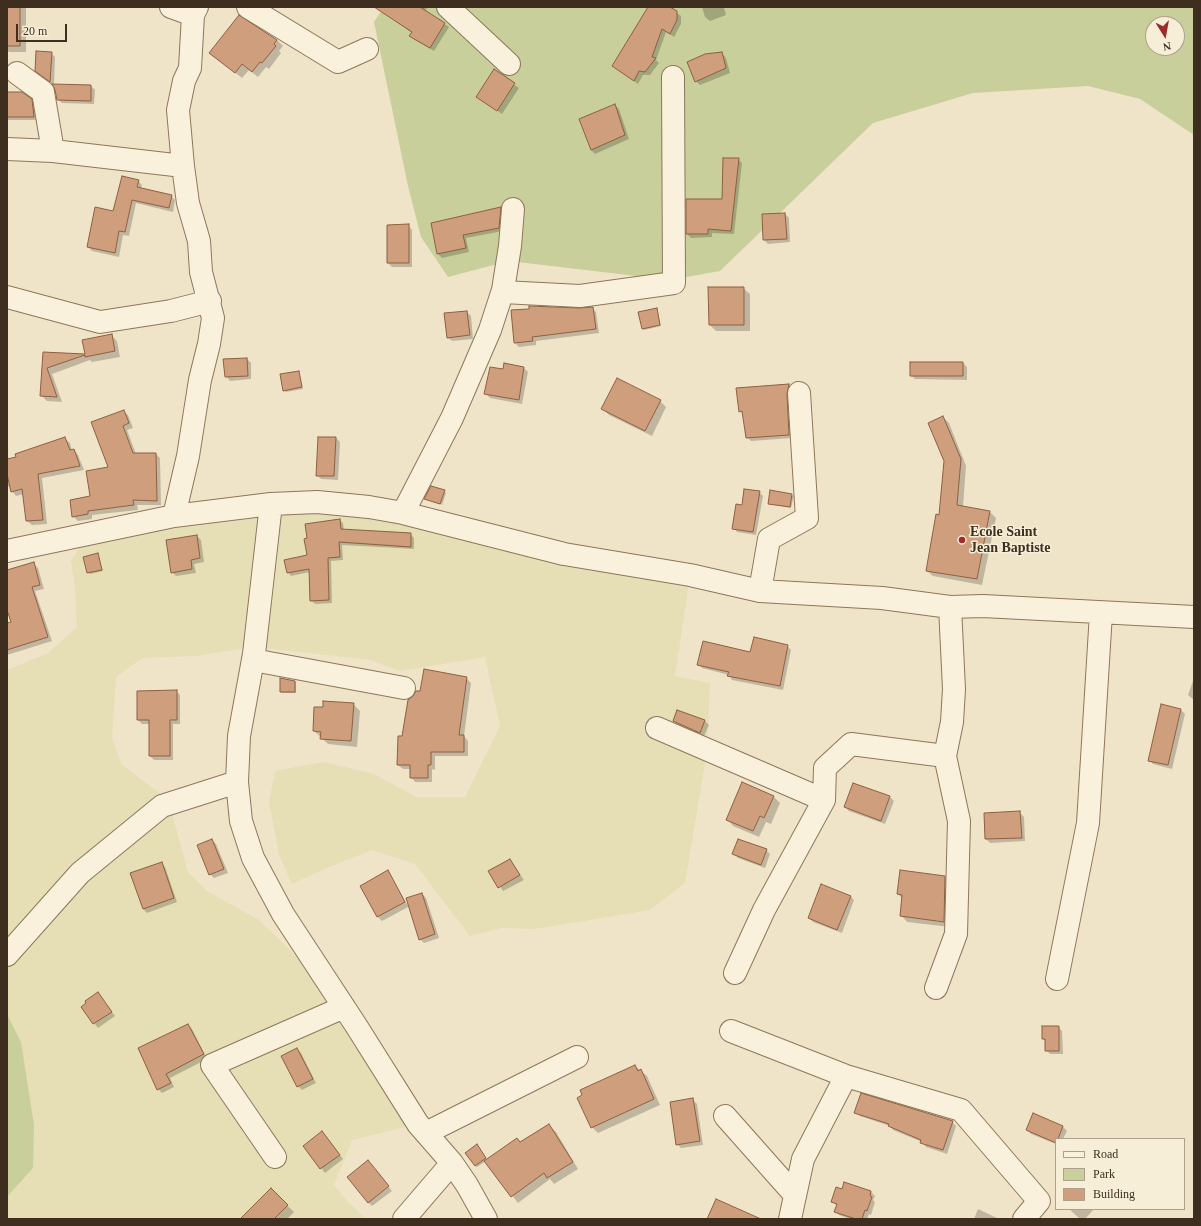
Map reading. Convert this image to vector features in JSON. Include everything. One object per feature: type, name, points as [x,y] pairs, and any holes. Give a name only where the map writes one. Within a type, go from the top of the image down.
[{"type":"street","points":[[171,7],[195,11],[190,68],[184,81],[178,110],[188,203],[199,241],[202,272],[213,318],[209,344],[200,380],[188,456],[174,516]]},
{"type":"street","points":[[248,7],[338,62],[366,49]]},
{"type":"street","points":[[448,7],[509,64]]},
{"type":"street","points":[[17,73],[43,92],[53,151]]},
{"type":"street","points":[[502,292],[580,296],[674,283],[672,77]]},
{"type":"street","points":[[7,149],[53,151],[183,166]]},
{"type":"street","points":[[403,513],[462,397],[490,330],[502,292],[510,246],[513,210]]},
{"type":"street","points":[[7,297],[100,322],[170,311],[210,301]]},
{"type":"street","points":[[760,591],[769,539],[807,518],[800,393]]},
{"type":"street","points":[[7,551],[174,516],[271,504],[317,502],[369,507],[403,513],[564,554],[690,575],[760,591],[882,598],[950,607],[983,606],[1194,616]]},
{"type":"street","points":[[271,504],[253,660],[239,736],[237,782],[241,822],[253,858],[282,914],[344,1007],[418,1124],[452,1163],[467,1185],[486,1219]]},
{"type":"street","points":[[936,988],[956,934],[959,821],[945,756],[952,722],[954,689],[950,607]]},
{"type":"street","points":[[1057,979],[1088,823],[1101,612]]},
{"type":"street","points":[[253,660],[404,688]]},
{"type":"street","points":[[657,728],[824,800]]},
{"type":"street","points":[[735,972],[764,910],[824,800],[826,768],[851,744],[945,756]]},
{"type":"street","points":[[7,955],[80,873],[162,806],[237,782]]},
{"type":"street","points":[[275,1157],[212,1065],[344,1007]]},
{"type":"street","points":[[731,1031],[846,1076],[961,1110],[1039,1201],[1024,1219]]},
{"type":"street","points":[[426,1133],[577,1057]]},
{"type":"street","points":[[790,1219],[803,1159],[846,1076]]},
{"type":"street","points":[[725,1116],[795,1195]]},
{"type":"street","points":[[404,1219],[452,1163]]},
{"type":"shaded area","points":[[358,505],[690,575],[675,676],[710,683],[707,752],[685,883],[650,910],[535,929],[501,928],[470,936],[415,864],[372,850],[324,869],[292,884],[279,855],[269,802],[275,771],[323,762],[374,774],[416,797],[465,797],[500,726],[485,657],[400,671],[371,660],[255,647],[195,656],[142,658],[116,677],[112,738],[122,765],[168,799],[188,872],[207,891],[259,920],[322,981],[418,1124],[352,1140],[334,1185],[347,1201],[366,1219],[7,1219],[7,1197],[33,1168],[21,1042],[7,1014],[7,670],[48,653],[77,627],[75,587],[71,561],[84,540]]},
{"type":"green space","points":[[384,7],[1194,7],[1194,135],[1140,99],[1088,86],[973,93],[873,123],[720,271],[670,280],[509,261],[448,277],[421,237],[408,186],[374,22]]},
{"type":"green space","points":[[7,1014],[21,1042],[34,1125],[33,1168],[7,1197]]},
{"type":"building","points":[[7,7],[20,7],[20,46],[7,46]]},
{"type":"building","points":[[374,7],[420,7],[445,23],[430,48],[409,36],[412,32]]},
{"type":"building","points":[[648,7],[670,7],[677,11],[677,20],[670,34],[662,29],[652,57],[656,58],[645,72],[639,71],[634,81],[612,66]]},
{"type":"building","points":[[239,15],[277,40],[274,44],[276,46],[262,63],[260,62],[252,72],[242,64],[235,73],[209,53]]},
{"type":"building","points":[[36,51],[52,52],[50,82],[35,71]]},
{"type":"building","points":[[722,52],[726,68],[695,82],[687,62],[705,54]]},
{"type":"building","points":[[494,69],[515,83],[497,111],[476,97]]},
{"type":"building","points":[[52,84],[91,85],[91,101],[57,100]]},
{"type":"building","points":[[7,92],[22,92],[32,99],[34,117],[7,117]]},
{"type":"building","points":[[615,104],[625,135],[591,150],[579,119]]},
{"type":"building","points":[[723,158],[739,158],[731,231],[708,229],[708,234],[686,234],[686,199],[722,199]]},
{"type":"building","points":[[122,176],[139,180],[137,187],[172,195],[169,208],[132,200],[125,232],[119,231],[115,253],[87,247],[95,207],[113,211]]},
{"type":"building","points":[[501,207],[499,228],[463,235],[466,248],[437,254],[431,223]]},
{"type":"building","points":[[785,213],[787,239],[763,240],[762,214]]},
{"type":"building","points":[[409,224],[409,263],[387,263],[387,225]]},
{"type":"building","points":[[708,287],[744,287],[744,325],[709,325]]},
{"type":"building","points":[[529,306],[579,308],[593,307],[596,329],[532,337],[533,341],[514,343],[511,310],[529,309]]},
{"type":"building","points":[[657,308],[660,325],[642,329],[638,312]]},
{"type":"building","points":[[467,311],[470,335],[447,338],[444,313]]},
{"type":"building","points":[[112,334],[115,351],[85,357],[85,355],[47,368],[57,397],[40,396],[43,352],[85,354],[82,340]]},
{"type":"building","points":[[247,358],[248,376],[225,377],[223,359]]},
{"type":"building","points":[[910,362],[963,362],[963,376],[910,376]]},
{"type":"building","points":[[504,363],[524,367],[519,400],[484,394],[490,367],[503,369]]},
{"type":"building","points":[[299,371],[302,387],[283,391],[280,374]]},
{"type":"building","points":[[617,378],[661,400],[645,431],[601,409]]},
{"type":"building","points":[[789,384],[787,394],[789,435],[746,438],[742,411],[739,412],[736,388]]},
{"type":"building","points":[[124,410],[129,423],[123,426],[133,453],[156,453],[157,501],[133,500],[134,505],[88,511],[88,514],[72,517],[70,500],[90,496],[86,471],[108,467],[91,422]]},
{"type":"building","points":[[943,416],[961,459],[957,505],[990,511],[977,579],[926,571],[936,514],[939,515],[944,461],[928,423]]},
{"type":"building","points":[[65,437],[70,450],[74,449],[80,466],[38,474],[43,520],[26,521],[22,489],[11,492],[7,474],[7,459],[16,457],[15,454]]},
{"type":"building","points":[[318,437],[336,437],[334,476],[316,476]]},
{"type":"building","points":[[431,486],[445,490],[440,504],[424,499]]},
{"type":"building","points":[[744,489],[760,491],[753,532],[732,529],[736,504],[742,505]]},
{"type":"building","points":[[770,490],[792,494],[790,507],[768,504]]},
{"type":"building","points":[[340,519],[341,529],[411,533],[411,547],[339,542],[340,557],[328,558],[329,600],[310,601],[309,569],[287,573],[284,560],[307,555],[304,539],[307,538],[305,524]]},
{"type":"building","points":[[197,535],[200,558],[191,560],[192,569],[171,573],[166,540]]},
{"type":"building","points":[[98,553],[102,570],[87,573],[83,557]]},
{"type":"building","points":[[34,562],[40,585],[32,587],[48,637],[7,650],[7,623],[11,622],[7,610],[7,570]]},
{"type":"building","points":[[754,637],[788,645],[780,686],[727,676],[729,672],[697,665],[703,641],[750,652]]},
{"type":"building","points":[[424,669],[467,677],[459,735],[464,735],[464,752],[431,752],[431,765],[428,765],[428,778],[410,778],[410,765],[397,765],[398,736],[402,736],[408,700],[416,691],[420,691]]},
{"type":"building","points":[[280,678],[295,681],[295,692],[280,692]]},
{"type":"building","points":[[177,690],[177,720],[170,720],[170,756],[149,756],[149,720],[137,720],[137,691]]},
{"type":"building","points":[[323,701],[354,703],[351,741],[320,739],[321,732],[313,731],[314,707],[323,707]]},
{"type":"building","points":[[1161,704],[1181,709],[1168,765],[1148,761]]},
{"type":"building","points":[[677,710],[705,720],[700,733],[673,721]]},
{"type":"building","points":[[742,782],[774,796],[764,818],[760,816],[753,831],[726,820]]},
{"type":"building","points":[[853,783],[890,796],[881,821],[844,807]]},
{"type":"building","points":[[1020,811],[1022,838],[985,839],[984,813]]},
{"type":"building","points":[[212,839],[224,869],[209,875],[197,845]]},
{"type":"building","points":[[738,839],[767,849],[761,865],[732,854]]},
{"type":"building","points":[[510,859],[520,875],[498,888],[488,871]]},
{"type":"building","points":[[162,862],[174,898],[143,909],[130,873]]},
{"type":"building","points":[[388,870],[405,902],[377,917],[360,886]]},
{"type":"building","points":[[900,870],[945,876],[944,922],[900,916],[902,895],[897,894]]},
{"type":"building","points":[[821,884],[851,896],[837,930],[808,918]]},
{"type":"building","points":[[422,893],[435,934],[419,940],[406,898]]},
{"type":"building","points":[[98,992],[112,1012],[93,1024],[81,1007],[86,1003],[85,1001]]},
{"type":"building","points":[[188,1024],[204,1054],[166,1074],[171,1083],[157,1090],[138,1048]]},
{"type":"building","points":[[1042,1026],[1059,1026],[1059,1051],[1045,1051],[1045,1039],[1042,1039]]},
{"type":"building","points":[[297,1048],[313,1079],[297,1087],[281,1056]]},
{"type":"building","points":[[635,1065],[638,1071],[641,1069],[654,1099],[591,1128],[577,1098],[582,1095],[580,1090]]},
{"type":"building","points":[[861,1093],[953,1121],[943,1150],[920,1143],[921,1140],[888,1126],[889,1124],[854,1113]]},
{"type":"building","points":[[693,1098],[700,1141],[676,1145],[670,1102]]},
{"type":"building","points":[[1033,1113],[1063,1126],[1058,1138],[1055,1138],[1055,1143],[1026,1130]]},
{"type":"building","points":[[549,1124],[573,1162],[547,1178],[544,1173],[511,1197],[484,1161],[517,1138],[520,1142]]},
{"type":"building","points":[[322,1131],[340,1155],[320,1169],[303,1146]]},
{"type":"building","points":[[477,1144],[486,1158],[475,1166],[465,1153]]},
{"type":"building","points":[[368,1160],[389,1186],[368,1203],[347,1177]]},
{"type":"building","points":[[844,1182],[871,1191],[870,1196],[872,1197],[867,1211],[865,1210],[862,1219],[856,1219],[834,1212],[837,1204],[831,1202],[836,1187],[842,1189]]},
{"type":"building","points":[[271,1188],[288,1205],[274,1219],[240,1219]]},
{"type":"building","points":[[716,1199],[761,1219],[707,1219]]},
{"type":"place","name":"Ecole Saint Jean Baptiste","points":[[962,540]]}]
